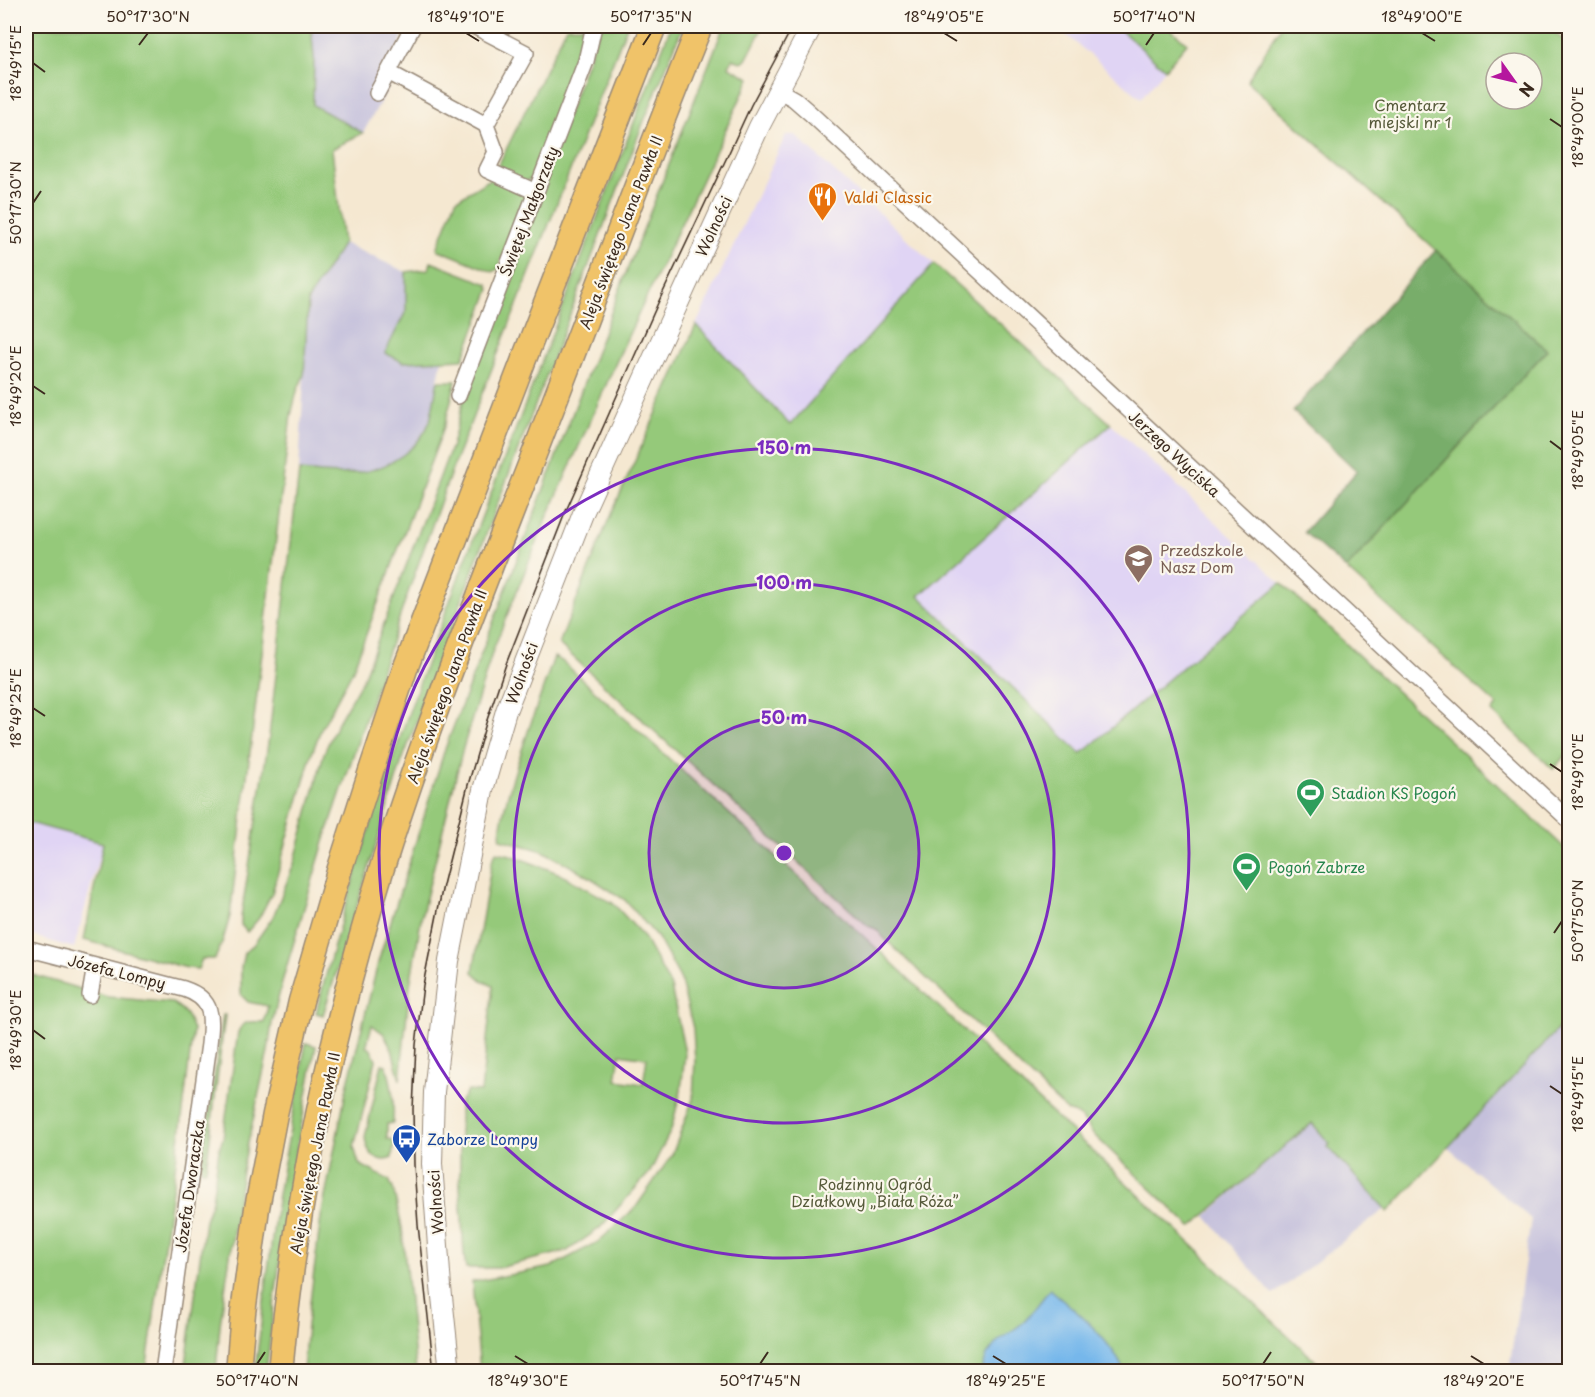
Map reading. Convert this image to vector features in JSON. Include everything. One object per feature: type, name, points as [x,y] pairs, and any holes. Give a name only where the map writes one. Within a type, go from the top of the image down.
[{"type":"main road","name":"Aleja świętego Jana Pawła II","points":[[280,1371],[293,1259],[321,1106],[345,998],[381,871],[457,652],[700,26]]},
{"type":"main road","points":[[238,1371],[257,1208],[275,1114],[301,1001],[344,857],[405,669],[653,27]]},
{"type":"street","points":[[377,93],[413,26]]},
{"type":"street","points":[[474,26],[526,53],[486,125]]},
{"type":"street","name":"Świętej Małgorzaty","points":[[458,396],[586,61],[594,26]]},
{"type":"street","name":"Wolności","points":[[450,1371],[432,1164],[434,1092],[450,961],[483,790],[506,711],[584,511],[675,308],[778,90],[812,26]]},
{"type":"street","points":[[388,72],[486,125],[496,152],[487,170],[536,192]]},
{"type":"street","name":"Jerzego Wyciska","points":[[778,90],[794,99],[810,113],[1569,821]]},
{"type":"street","name":"Józefa Lompy","points":[[26,948],[184,989],[197,994],[206,1002]]},
{"type":"street","points":[[90,994],[94,966]]},
{"type":"street","name":"Józefa Dworaczka","points":[[163,1371],[209,1044],[211,1020],[206,1002]]},
{"type":"shaded area","points":[[311,26],[405,26],[388,88],[363,133],[313,106],[314,57]]},
{"type":"shaded area","points":[[1056,26],[1167,26],[1187,43],[1141,98]]},
{"type":"shaded area","points":[[786,135],[795,135],[934,264],[790,425],[696,325]]},
{"type":"shaded area","points":[[343,243],[406,272],[403,362],[442,361],[429,423],[416,444],[396,461],[370,472],[340,474],[299,471],[308,300]]},
{"type":"shaded area","points":[[1111,424],[1281,583],[1081,754],[919,596]]},
{"type":"shaded area","points":[[26,822],[103,843],[74,948],[26,934]]},
{"type":"shaded area","points":[[1569,1016],[1569,1371],[1509,1371],[1531,1219],[1447,1147]]},
{"type":"shaded area","points":[[1312,1123],[1330,1144],[1328,1147],[1385,1209],[1273,1295],[1206,1216]]},
{"type":"green space","points":[[26,26],[311,26],[314,57],[313,105],[363,133],[332,149],[343,243],[308,300],[304,375],[291,415],[230,916],[215,959],[202,959],[198,969],[84,940],[103,843],[26,822]]},
{"type":"green space","points":[[567,26],[586,26],[577,62],[533,179],[525,181],[496,170]]},
{"type":"green space","points":[[600,26],[627,26],[450,475],[324,842],[284,975],[242,1171],[220,1325],[216,1371],[185,1372],[205,1220],[212,1200],[219,1149],[223,1138],[238,1032],[246,1023],[264,1022],[268,1006],[248,1002],[241,995],[241,967],[244,953],[254,944],[273,917],[294,864],[324,753],[338,722],[363,679],[452,445],[464,398]]},
{"type":"green space","points":[[671,26],[683,26],[642,126],[494,513],[401,764],[323,1015],[316,1013],[335,941],[403,728],[481,518]]},
{"type":"green space","points":[[724,26],[763,27],[746,60],[741,62],[732,59],[729,67],[750,78],[622,349],[543,527],[493,650],[463,748],[422,914],[410,985],[400,1080],[392,1049],[384,1034],[372,1025],[366,1047],[370,1048],[376,1060],[354,1147],[359,1164],[389,1180],[393,1188],[402,1228],[416,1371],[303,1371],[321,1217],[346,1091],[379,959],[445,749],[624,278]]},
{"type":"green space","points":[[1116,26],[1167,26],[1187,43],[1165,69]]},
{"type":"green space","name":"Cmentarz miejski nr 1","points":[[1281,26],[1547,26],[1569,45],[1570,751],[1553,769],[1492,712],[1497,705],[1346,569],[1547,350],[1247,81]]},
{"type":"green space","points":[[492,178],[522,193],[526,198],[498,269],[493,272],[437,249],[456,200]]},
{"type":"green space","points":[[1436,250],[1547,350],[1346,569],[1304,532],[1357,471],[1293,411]]},
{"type":"green space","points":[[431,262],[488,284],[490,289],[463,359],[403,362],[385,353],[406,311],[406,272],[429,269]]},
{"type":"green space","points":[[934,264],[1111,424],[919,596],[1081,754],[1281,583],[1569,852],[1569,1017],[1388,1212],[1328,1147],[1330,1144],[1312,1123],[1191,1227],[1091,1132],[1082,1118],[1067,1111],[876,929],[868,926],[559,644],[608,521],[696,325],[790,425]]},
{"type":"green space","points":[[438,381],[456,381],[445,424],[352,672],[321,729],[311,756],[272,893],[259,918],[247,932],[241,925],[241,917],[269,737],[299,471],[329,474],[356,473],[369,471],[395,460],[415,445],[426,429],[430,421]]},
{"type":"green space","name":"Rodzinny Ogród Działkowy „Biała Róża”","points":[[554,657],[562,661],[871,943],[1326,1371],[480,1371],[472,1282],[551,1267],[598,1242],[636,1207],[672,1155],[693,1099],[695,1060],[693,1028],[680,978],[658,938],[625,900],[585,874],[543,851],[501,839],[501,827],[512,780]]},
{"type":"green space","points":[[496,852],[511,855],[558,873],[613,903],[643,936],[671,987],[685,1053],[681,1090],[671,1130],[650,1172],[600,1228],[567,1251],[498,1268],[466,1268],[460,1186],[460,1102],[468,1091],[481,1092],[493,986],[473,972],[492,861]],"holes":[[[620,1054],[647,1058],[643,1084],[616,1080]]]},
{"type":"green space","points":[[26,973],[108,997],[172,1003],[186,1014],[193,1030],[146,1371],[26,1371]]},
{"type":"green space","points":[[223,1015],[225,1015],[206,1170],[201,1170]]},
{"type":"green space","points":[[306,1043],[316,1046],[287,1202],[266,1371],[255,1371],[277,1200]]},
{"type":"green space","points":[[382,1064],[386,1065],[393,1101],[393,1123],[387,1124],[387,1139],[394,1140],[392,1158],[386,1160],[377,1158],[370,1152],[365,1137]]},
{"type":"water","points":[[1050,1289],[1102,1337],[1124,1371],[982,1370],[987,1355],[997,1342],[1024,1322]]},
{"type":"tram line","points":[[434,1372],[414,1165],[413,1109],[416,1045],[423,985],[443,885],[468,785],[506,664],[565,513],[658,303],[751,105],[793,26]]},
{"type":"place","name":"Valdi Classic","points":[[823,222]]},
{"type":"place","name":"Przedszkole Nasz Dom","points":[[1139,584]]},
{"type":"place","name":"Stadion KS Pogoń","points":[[1310,818]]},
{"type":"place","name":"Pogoń Zabrze","points":[[1247,892]]},
{"type":"place","name":"Zaborze Lompy","points":[[406,1164]]}]
